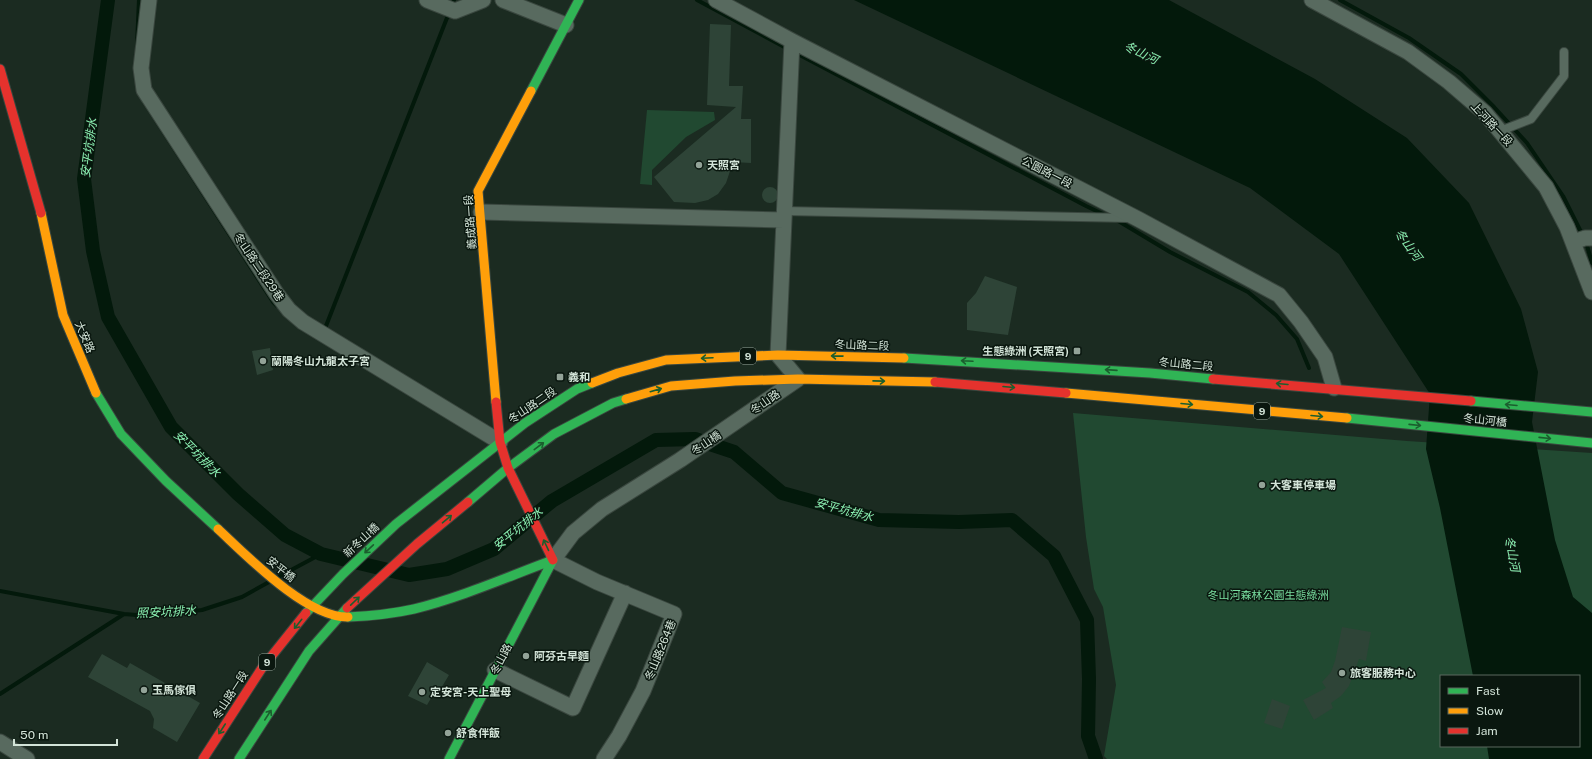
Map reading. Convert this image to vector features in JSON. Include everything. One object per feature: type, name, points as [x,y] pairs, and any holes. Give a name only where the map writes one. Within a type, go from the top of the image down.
[{"type":"main road","name":"義成路一段","points":[[500,442],[478,191],[579,0]]},
{"type":"main road","name":"大安路","points":[[0,69],[39,203],[63,315],[99,400],[121,434],[166,481],[250,559]]},
{"type":"main road","name":"冬山路二段","points":[[396,524],[525,423],[577,389],[618,373],[666,360],[778,355],[872,356],[1007,363],[1334,388],[1376,393]]},
{"type":"main road","name":"冬山河橋","points":[[798,380],[929,382],[1004,387],[1376,421],[1592,443]]},
{"type":"main road","name":"9","points":[[239,759],[309,651],[338,617],[417,544],[508,468],[554,434],[613,403],[671,386],[735,381],[798,380]]},
{"type":"main road","name":"冬山河橋","points":[[1376,393],[1592,412]]},
{"type":"main road","points":[[338,617],[381,615],[414,609],[447,599],[552,560],[539,530],[508,468],[500,442]]},
{"type":"main road","name":"新冬山橋","points":[[343,574],[396,524]]},
{"type":"main road","name":"安平橋","points":[[250,559],[296,597],[312,606],[338,617]]},
{"type":"main road","name":"冬山路","points":[[449,759],[552,560]]},
{"type":"main road","name":"冬山路一段","points":[[202,759],[262,668],[312,606],[343,574]]},
{"type":"street","name":"冬山路二段29巷","points":[[149,0],[141,68],[144,90],[276,293],[289,310],[303,322],[500,442]]},
{"type":"street","points":[[426,0],[455,11],[483,0]]},
{"type":"street","points":[[503,0],[566,25]]},
{"type":"street","name":"公園路一段","points":[[716,0],[792,41],[1138,219],[1280,295],[1325,357],[1334,388]]},
{"type":"street","name":"上河路一段","points":[[1312,0],[1408,52],[1449,82],[1480,109],[1546,187],[1567,226],[1592,292]]},
{"type":"street","points":[[792,41],[778,355],[798,380]]},
{"type":"street","points":[[481,212],[784,215]]},
{"type":"street","points":[[1573,242],[1585,238],[1592,238]]},
{"type":"street","name":"冬山路","points":[[732,425],[798,380]]},
{"type":"street","name":"冬山橋","points":[[680,460],[732,425]]},
{"type":"street","name":"冬山路","points":[[552,560],[573,533],[602,509],[680,460]]},
{"type":"street","name":"冬山路264巷","points":[[552,560],[597,582],[674,614],[643,692],[619,736],[604,759]]},
{"type":"street","points":[[495,670],[573,708],[625,594]]},
{"type":"street","points":[[0,742],[27,759]]},
{"type":"lane","points":[[1500,131],[1531,119],[1564,76],[1564,52]]},
{"type":"lane","points":[[784,215],[1138,219]]},
{"type":"green space","points":[[647,110],[714,112],[715,120],[686,137],[652,170],[652,185],[640,184]]},
{"type":"green space","name":"冬山河森林公園生態綠洲","points":[[1073,413],[1407,441],[1592,453],[1592,759],[1107,759],[1104,756],[1116,685],[1103,607],[1094,589],[1086,537]]},
{"type":"water","name":"冬山河","points":[[854,0],[1169,0],[1315,79],[1407,138],[1469,203],[1521,309],[1538,372],[1532,422],[1555,540],[1573,597],[1592,613],[1592,759],[1489,759],[1487,747],[1580,747],[1580,675],[1473,675],[1440,508],[1426,449],[1430,394],[1339,254],[1250,188]]},
{"type":"building","points":[[710,24],[731,25],[729,86],[743,86],[741,119],[751,119],[751,163],[733,162],[726,183],[718,194],[708,200],[695,203],[674,202],[654,177],[736,107],[707,105]]},
{"type":"building","points":[[770,187],[776,189],[778,195],[776,201],[770,203],[764,201],[762,195],[764,189]]},
{"type":"building","points":[[985,276],[1017,287],[1008,335],[967,330],[967,303],[976,293]]},
{"type":"building","name":"蘭陽冬山九龍太子宮","points":[[270,348],[273,370],[257,375],[252,351]]},
{"type":"building","name":"旅客服務中心","points":[[1342,627],[1371,632],[1366,661],[1359,659],[1349,686],[1341,696],[1331,703],[1333,708],[1314,720],[1303,700],[1326,688],[1322,682],[1331,672],[1335,661]]},
{"type":"building","name":"玉馬傢俱","points":[[102,654],[127,668],[130,663],[200,703],[177,742],[153,728],[154,719],[150,711],[88,677]]},
{"type":"building","points":[[427,662],[449,675],[440,690],[437,688],[427,705],[408,696]]},
{"type":"building","points":[[1272,699],[1290,706],[1282,729],[1264,723]]},
{"type":"waterway","name":"安平坑排水","points":[[108,0],[84,179],[93,251],[108,317],[171,427],[238,494],[285,535],[321,554],[409,575],[447,569],[494,549],[552,501],[656,440],[695,439],[734,452],[782,493],[879,520],[959,522],[1012,520],[1054,556],[1087,620],[1089,679],[1088,736],[1096,759]]},
{"type":"waterway","points":[[137,45],[139,0]]},
{"type":"waterway","points":[[324,331],[454,0]]},
{"type":"waterway","points":[[697,0],[788,49]]},
{"type":"waterway","points":[[1340,0],[1409,38],[1461,74],[1527,143],[1563,196],[1583,236]]},
{"type":"waterway","points":[[794,52],[1107,216]]},
{"type":"waterway","points":[[144,102],[277,306]]},
{"type":"waterway","points":[[1115,219],[1170,252],[1248,292],[1276,315],[1297,339],[1309,368]]},
{"type":"waterway","points":[[1586,242],[1592,263]]},
{"type":"waterway","name":"照安坑排水","points":[[280,576],[321,554]]},
{"type":"waterway","name":"照安坑排水","points":[[0,591],[124,614],[149,616],[202,610],[242,597],[269,582]]},
{"type":"waterway","points":[[0,694],[124,614]]},
{"type":"traffic: fast","points":[[531,91],[579,0]]},
{"type":"traffic: fast","points":[[904,358],[1150,373],[1213,379]]},
{"type":"traffic: fast","points":[[306,613],[343,574],[396,524],[525,423],[577,389],[592,383]]},
{"type":"traffic: fast","points":[[96,393],[121,434],[166,481],[218,529]]},
{"type":"traffic: fast","points":[[468,502],[508,468],[554,434],[613,403],[626,399]]},
{"type":"traffic: fast","points":[[1471,401],[1592,412]]},
{"type":"traffic: fast","points":[[1347,418],[1592,443]]},
{"type":"traffic: fast","points":[[348,617],[398,612],[432,604],[467,593],[553,560]]},
{"type":"traffic: fast","points":[[449,759],[553,560]]},
{"type":"traffic: fast","points":[[239,759],[309,651],[347,608]]},
{"type":"traffic: slow","points":[[496,402],[478,191],[531,91]]},
{"type":"traffic: slow","points":[[41,213],[63,315],[96,393]]},
{"type":"traffic: slow","points":[[592,383],[618,373],[666,360],[778,355],[904,358]]},
{"type":"traffic: slow","points":[[626,399],[671,386],[735,381],[798,379],[935,382]]},
{"type":"traffic: slow","points":[[1066,393],[1347,418]]},
{"type":"traffic: slow","points":[[218,529],[278,584],[296,597],[332,615],[348,617]]},
{"type":"traffic: jam","points":[[0,69],[41,213]]},
{"type":"traffic: jam","points":[[1213,379],[1471,401]]},
{"type":"traffic: jam","points":[[935,382],[1066,393]]},
{"type":"traffic: jam","points":[[496,402],[500,442],[508,468],[553,560]]},
{"type":"traffic: jam","points":[[347,608],[417,544],[468,502]]},
{"type":"traffic: jam","points":[[203,759],[262,668],[306,613]]},
{"type":"place","name":"天照宮","points":[[699,165]]},
{"type":"place","name":"生態綠洲 (天照宮)","points":[[1077,351]]},
{"type":"place","name":"蘭陽冬山九龍太子宮","points":[[263,361]]},
{"type":"place","name":"義和","points":[[560,377]]},
{"type":"place","name":"大客車停車場","points":[[1262,485]]},
{"type":"place","name":"阿芬古早麵","points":[[526,656]]},
{"type":"place","name":"旅客服務中心","points":[[1342,673]]},
{"type":"place","name":"玉馬傢俱","points":[[144,690]]},
{"type":"place","name":"定安宮-天上聖母","points":[[422,692]]},
{"type":"place","name":"舒食伴飯","points":[[448,733]]}]
